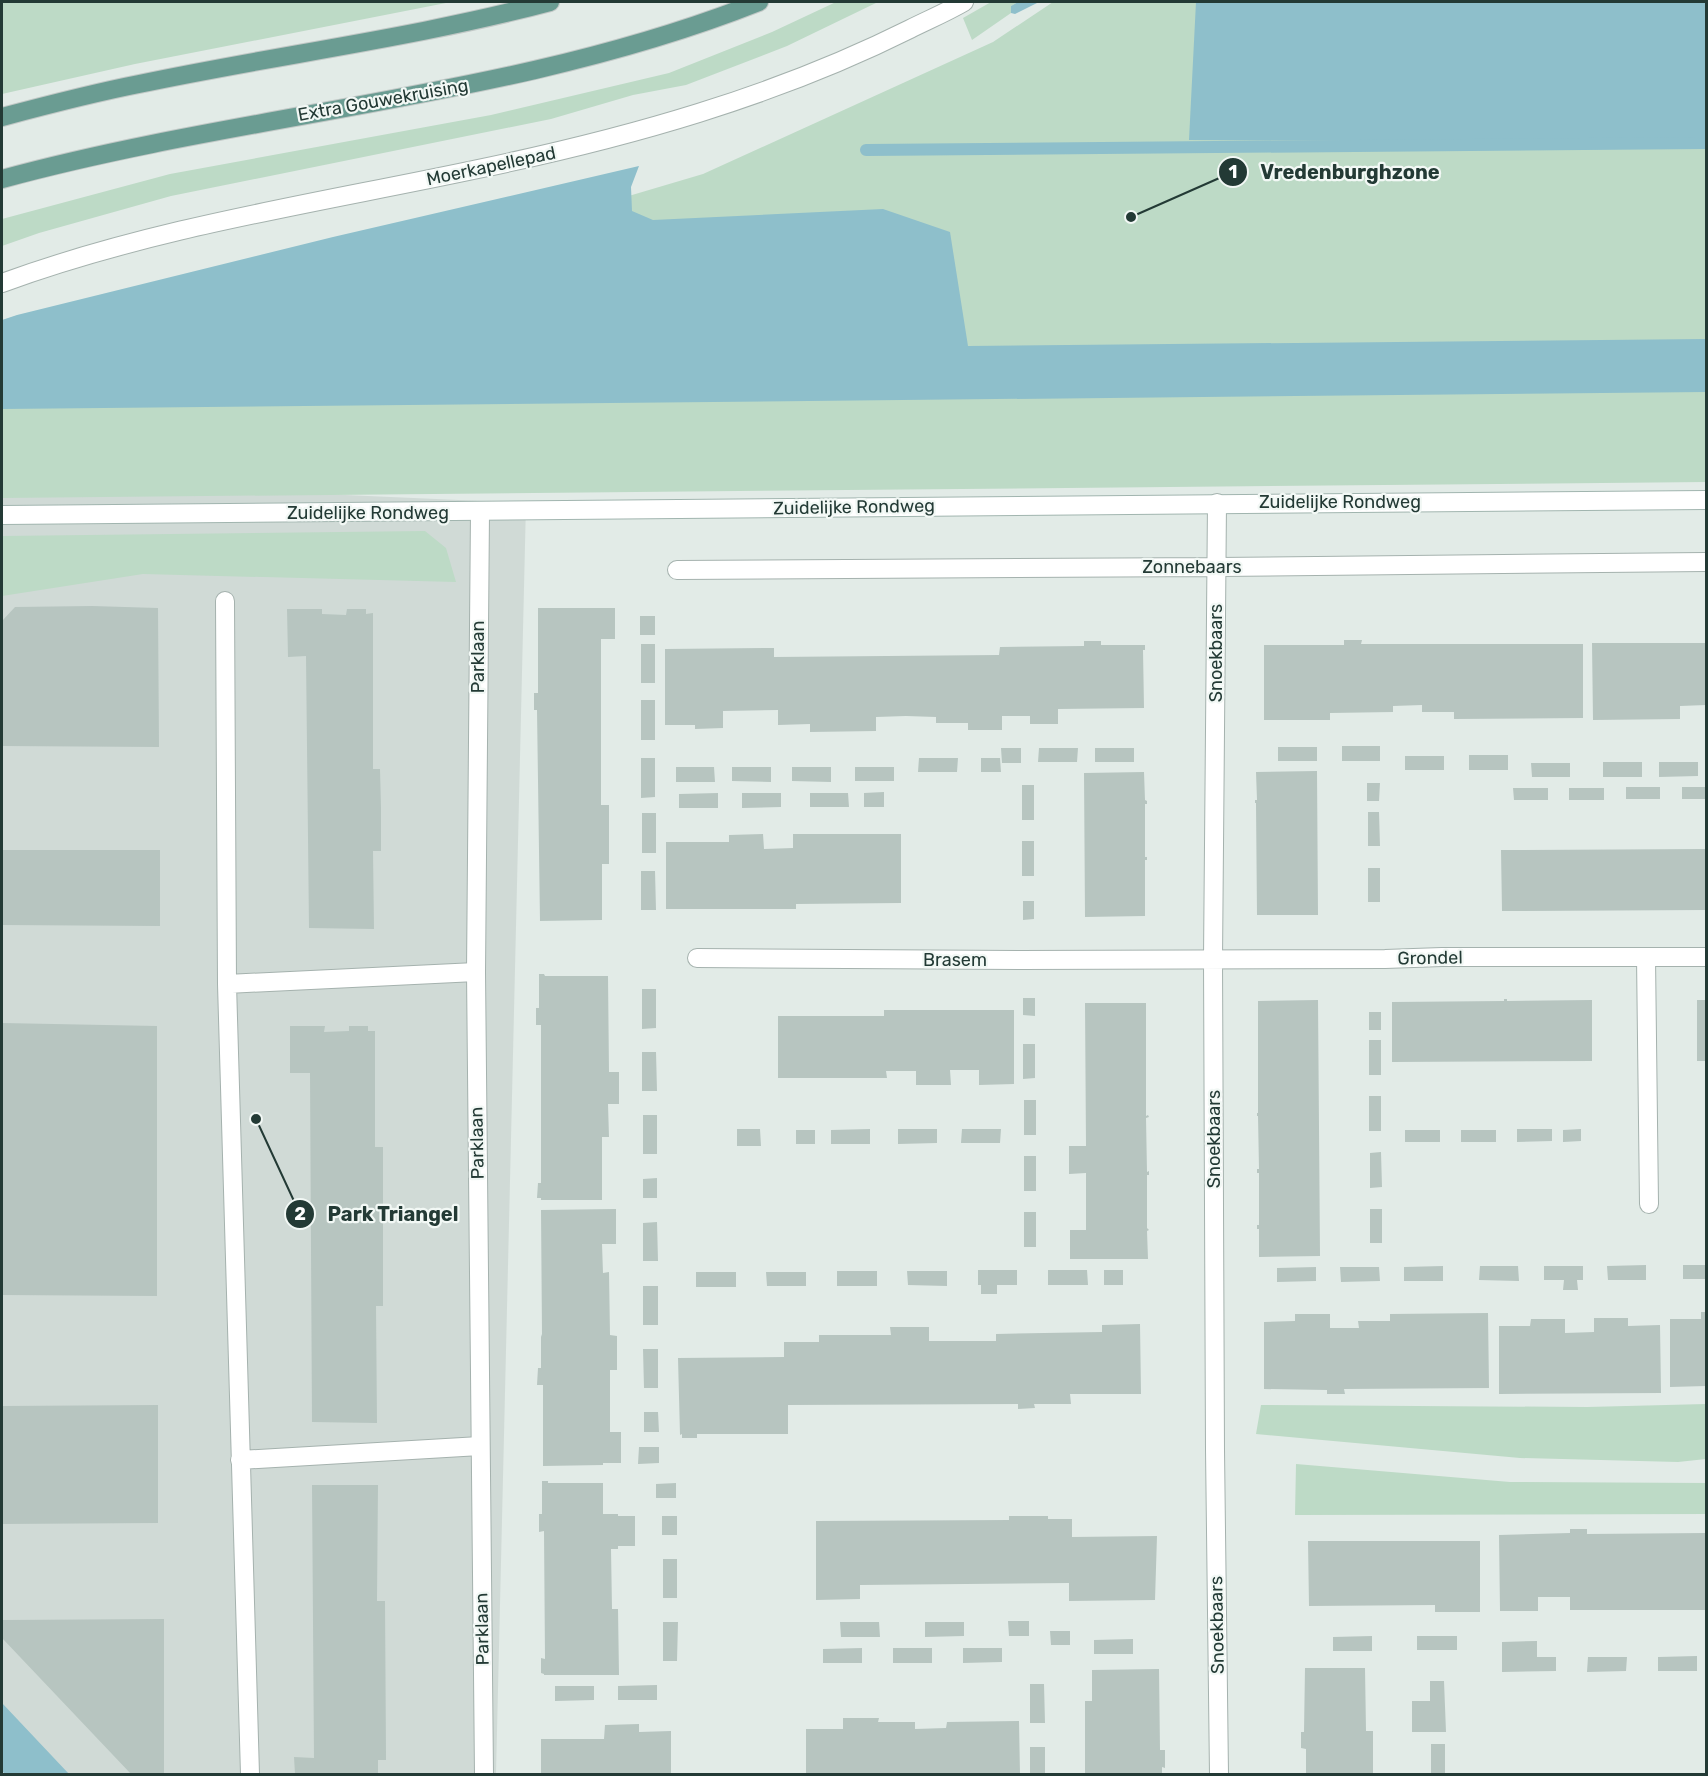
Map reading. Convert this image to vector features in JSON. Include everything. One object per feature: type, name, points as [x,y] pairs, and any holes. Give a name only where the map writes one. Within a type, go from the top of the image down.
[{"type":"main road","points":[[2,117],[140,84],[424,31],[550,2]]},
{"type":"main road","name":"Extra Gouwekruising","points":[[2,179],[108,152],[517,75],[655,39],[759,2]]},
{"type":"street","name":"Moerkapellepad","points":[[2,283],[138,240],[554,153],[691,116],[808,75],[861,53],[964,2]]},
{"type":"street","name":"Zuidelijke Rondweg","points":[[2,515],[1707,500]]},
{"type":"street","name":"Snoekbaars","points":[[1217,503],[1213,959],[1219,1774]]},
{"type":"street","name":"Parklaan","points":[[480,512],[476,972],[484,1774]]},
{"type":"street","name":"Zonnebaars","points":[[677,570],[1707,562]]},
{"type":"street","points":[[225,601],[227,984],[250,1774]]},
{"type":"street","points":[[1646,957],[1649,1204]]},
{"type":"street","name":"Grondel","points":[[1213,959],[1707,957]]},
{"type":"street","name":"Brasem","points":[[698,958],[1213,959]]},
{"type":"street","points":[[227,984],[476,972]]},
{"type":"street","points":[[240,1460],[480,1446]]},
{"type":"shaded area","points":[[2,480],[526,503],[496,1774],[38,1774],[2,1736]]},
{"type":"green space","points":[[2,2],[451,2],[135,64],[2,94]]},
{"type":"green space","points":[[836,2],[878,2],[787,46],[686,85],[633,95],[551,119],[171,196],[39,233],[2,246],[2,219],[170,174],[491,115],[669,73],[772,32]]},
{"type":"green space","points":[[991,2],[1018,2],[1011,6],[1011,13],[972,40],[963,18]]},
{"type":"green space","points":[[1053,2],[1706,2],[1706,482],[2,498],[2,351],[409,261],[703,174],[993,42]]},
{"type":"green space","points":[[425,531],[446,548],[456,582],[143,574],[2,596],[2,536]]},
{"type":"green space","points":[[1706,1404],[1706,1459],[1678,1462],[1520,1458],[1256,1434],[1261,1405],[1587,1407]]},
{"type":"green space","points":[[1296,1464],[1510,1482],[1706,1483],[1706,1514],[1295,1515]]},
{"type":"water","points":[[1018,2],[1039,2],[1015,14],[1011,13],[1011,6]]},
{"type":"water","points":[[1196,2],[1706,2],[1706,143],[1189,140]]},
{"type":"water","points":[[639,166],[631,187],[632,211],[653,220],[883,209],[950,232],[968,346],[1706,339],[1706,392],[2,409],[2,320],[333,237]]},
{"type":"water","points":[[2,1703],[69,1774],[5,1774],[2,1771]]},
{"type":"building","points":[[15,607],[158,608],[159,747],[2,746],[2,621]]},
{"type":"building","points":[[538,608],[615,608],[615,639],[601,639],[601,805],[609,805],[609,864],[602,864],[602,920],[540,921],[537,710],[534,710],[534,693],[538,693]]},
{"type":"building","points":[[287,609],[322,609],[322,614],[346,615],[347,609],[366,609],[366,614],[373,613],[373,769],[380,769],[381,808],[381,851],[373,851],[374,929],[309,928],[306,656],[288,657]]},
{"type":"building","points":[[640,616],[655,616],[655,635],[640,635]]},
{"type":"building","points":[[1344,640],[1362,640],[1361,644],[1583,644],[1583,718],[1454,719],[1454,712],[1422,712],[1422,705],[1393,706],[1393,712],[1330,713],[1330,720],[1264,720],[1264,645],[1344,645]]},
{"type":"building","points":[[1084,641],[1101,641],[1101,645],[1145,645],[1145,650],[1143,650],[1144,708],[1058,709],[1058,724],[1030,724],[1030,716],[1002,716],[1002,730],[968,730],[968,723],[936,723],[936,717],[906,716],[876,717],[876,731],[810,732],[810,724],[778,725],[778,710],[723,711],[723,728],[695,729],[695,725],[665,725],[665,649],[774,648],[774,657],[999,655],[1000,647],[1084,646]]},
{"type":"building","points":[[1592,643],[1706,643],[1706,705],[1680,706],[1680,719],[1593,720]]},
{"type":"building","points":[[641,644],[655,644],[655,683],[641,683]]},
{"type":"building","points":[[641,700],[655,700],[655,740],[641,740]]},
{"type":"building","points":[[1342,746],[1380,746],[1380,761],[1342,761]]},
{"type":"building","points":[[1278,747],[1317,747],[1317,761],[1278,761]]},
{"type":"building","points":[[1001,748],[1021,748],[1021,763],[1002,763]]},
{"type":"building","points":[[1039,748],[1078,748],[1077,762],[1038,762]]},
{"type":"building","points":[[1095,748],[1134,748],[1134,762],[1095,762]]},
{"type":"building","points":[[1469,755],[1508,755],[1508,770],[1469,770]]},
{"type":"building","points":[[1405,756],[1444,756],[1444,770],[1405,770]]},
{"type":"building","points":[[641,758],[655,758],[655,797],[641,798]]},
{"type":"building","points":[[919,758],[958,758],[957,772],[918,772]]},
{"type":"building","points":[[981,758],[1000,758],[1001,772],[981,772]]},
{"type":"building","points":[[1603,762],[1642,762],[1642,777],[1603,777]]},
{"type":"building","points":[[1659,762],[1698,762],[1698,776],[1659,777]]},
{"type":"building","points":[[1531,763],[1570,763],[1570,777],[1532,777]]},
{"type":"building","points":[[676,767],[714,767],[715,782],[676,782]]},
{"type":"building","points":[[732,767],[771,767],[771,782],[732,781]]},
{"type":"building","points":[[792,767],[831,767],[831,782],[792,781]]},
{"type":"building","points":[[855,767],[894,767],[894,781],[855,781]]},
{"type":"building","points":[[1317,771],[1318,915],[1257,915],[1256,772]]},
{"type":"building","points":[[1144,772],[1145,800],[1147,801],[1145,804],[1145,857],[1147,860],[1145,860],[1145,916],[1085,917],[1084,773]]},
{"type":"building","points":[[1367,783],[1380,783],[1379,801],[1367,801]]},
{"type":"building","points":[[1022,785],[1034,785],[1034,820],[1022,820]]},
{"type":"building","points":[[1626,787],[1660,787],[1660,799],[1626,799]]},
{"type":"building","points":[[1682,787],[1706,787],[1706,799],[1682,799]]},
{"type":"building","points":[[1513,788],[1548,788],[1548,800],[1514,800]]},
{"type":"building","points":[[1569,788],[1604,788],[1604,800],[1569,800]]},
{"type":"building","points":[[884,792],[884,807],[864,807],[864,793]]},
{"type":"building","points":[[718,793],[718,808],[679,808],[679,794]]},
{"type":"building","points":[[742,793],[781,793],[781,807],[742,808]]},
{"type":"building","points":[[810,793],[848,793],[849,807],[810,807]]},
{"type":"building","points":[[1368,812],[1379,812],[1380,846],[1368,846]]},
{"type":"building","points":[[642,813],[656,813],[656,853],[642,853]]},
{"type":"building","points":[[763,834],[764,849],[793,848],[793,834],[901,834],[901,903],[796,904],[796,909],[666,909],[666,842],[729,842],[729,835]]},
{"type":"building","points":[[1022,841],[1034,841],[1034,876],[1022,876]]},
{"type":"building","points":[[1706,849],[1706,910],[1502,911],[1501,850]]},
{"type":"building","points":[[2,850],[160,850],[160,926],[2,925]]},
{"type":"building","points":[[1368,868],[1380,868],[1380,902],[1368,902]]},
{"type":"building","points":[[641,871],[655,871],[656,910],[641,910]]},
{"type":"building","points":[[1023,901],[1034,901],[1034,919],[1023,920]]},
{"type":"building","points":[[539,974],[545,976],[608,976],[609,1072],[619,1072],[619,1104],[608,1104],[609,1137],[602,1137],[602,1200],[541,1200],[537,1198],[538,1183],[541,1183],[541,1025],[536,1025],[536,1008],[539,1008]]},
{"type":"building","points":[[642,989],[656,989],[656,1028],[642,1029]]},
{"type":"building","points":[[1023,998],[1035,998],[1035,1016],[1023,1015]]},
{"type":"building","points":[[1504,999],[1507,1001],[1592,1000],[1592,1061],[1392,1062],[1392,1002],[1504,1001]]},
{"type":"building","points":[[1318,1000],[1320,1256],[1259,1257],[1259,1229],[1257,1229],[1259,1225],[1258,1001]]},
{"type":"building","points":[[1697,1000],[1706,1000],[1706,1061],[1697,1061]]},
{"type":"building","points":[[1085,1003],[1146,1003],[1146,1116],[1149,1117],[1146,1118],[1147,1172],[1149,1171],[1147,1175],[1148,1259],[1070,1259],[1070,1230],[1086,1230],[1086,1173],[1069,1174],[1069,1146],[1086,1146]]},
{"type":"building","points":[[884,1010],[1014,1010],[1014,1084],[979,1085],[979,1070],[950,1070],[951,1085],[916,1085],[916,1071],[886,1071],[887,1078],[778,1078],[778,1016],[884,1016]]},
{"type":"building","points":[[1369,1012],[1381,1012],[1381,1030],[1369,1030]]},
{"type":"building","points":[[2,1023],[157,1026],[157,1296],[2,1295]]},
{"type":"building","points":[[290,1026],[325,1026],[324,1032],[349,1031],[349,1026],[368,1026],[368,1031],[375,1031],[375,1147],[383,1147],[383,1306],[376,1306],[377,1423],[312,1422],[310,1073],[290,1073]]},
{"type":"building","points":[[1369,1040],[1381,1040],[1381,1075],[1369,1075]]},
{"type":"building","points":[[1023,1044],[1035,1044],[1035,1078],[1023,1079]]},
{"type":"building","points":[[642,1052],[656,1052],[657,1091],[642,1091]]},
{"type":"building","points":[[1369,1096],[1381,1096],[1381,1131],[1369,1131]]},
{"type":"building","points":[[1024,1100],[1036,1100],[1036,1135],[1024,1135]]},
{"type":"building","points":[[643,1115],[657,1115],[657,1154],[643,1154]]},
{"type":"building","points":[[737,1129],[760,1129],[761,1146],[737,1146]]},
{"type":"building","points":[[870,1129],[870,1144],[831,1144],[831,1130]]},
{"type":"building","points":[[898,1129],[937,1129],[937,1143],[898,1144]]},
{"type":"building","points":[[962,1129],[1001,1129],[1000,1143],[961,1143]]},
{"type":"building","points":[[1517,1129],[1552,1129],[1552,1141],[1517,1142]]},
{"type":"building","points":[[1581,1129],[1581,1141],[1563,1142],[1563,1130]]},
{"type":"building","points":[[796,1130],[815,1130],[815,1144],[796,1144]]},
{"type":"building","points":[[1405,1130],[1440,1130],[1440,1142],[1405,1142]]},
{"type":"building","points":[[1461,1130],[1496,1130],[1496,1142],[1461,1142]]},
{"type":"building","points":[[1381,1152],[1382,1187],[1370,1188],[1370,1153]]},
{"type":"building","points":[[1024,1156],[1036,1156],[1036,1191],[1024,1191]]},
{"type":"building","points":[[657,1178],[657,1198],[643,1198],[643,1179]]},
{"type":"building","points":[[616,1209],[616,1244],[602,1244],[603,1273],[609,1272],[610,1335],[617,1336],[617,1370],[610,1370],[610,1432],[621,1432],[621,1463],[543,1466],[543,1385],[537,1385],[538,1368],[541,1368],[542,1334],[541,1210]]},
{"type":"building","points":[[1370,1209],[1382,1209],[1382,1243],[1370,1243]]},
{"type":"building","points":[[1024,1212],[1036,1212],[1036,1247],[1024,1247]]},
{"type":"building","points":[[657,1222],[658,1261],[643,1261],[643,1223]]},
{"type":"building","points":[[1646,1265],[1646,1280],[1608,1280],[1607,1266]]},
{"type":"building","points":[[1683,1265],[1706,1265],[1706,1279],[1683,1279]]},
{"type":"building","points":[[1443,1266],[1443,1281],[1404,1281],[1404,1267]]},
{"type":"building","points":[[1480,1266],[1518,1266],[1519,1281],[1479,1280]]},
{"type":"building","points":[[1544,1266],[1583,1266],[1583,1280],[1577,1280],[1578,1290],[1563,1290],[1564,1280],[1544,1280]]},
{"type":"building","points":[[1316,1267],[1316,1281],[1277,1282],[1277,1268]]},
{"type":"building","points":[[1340,1267],[1379,1267],[1380,1281],[1341,1282]]},
{"type":"building","points":[[978,1270],[1017,1270],[1017,1285],[997,1285],[997,1294],[981,1294],[981,1285],[978,1285]]},
{"type":"building","points":[[1048,1270],[1087,1270],[1088,1285],[1048,1285]]},
{"type":"building","points":[[1104,1270],[1123,1270],[1123,1285],[1104,1285]]},
{"type":"building","points":[[837,1271],[877,1271],[877,1286],[837,1286]]},
{"type":"building","points":[[907,1271],[947,1271],[947,1286],[908,1285]]},
{"type":"building","points":[[696,1272],[736,1272],[736,1287],[696,1287]]},
{"type":"building","points":[[766,1272],[806,1272],[806,1286],[767,1286]]},
{"type":"building","points":[[643,1286],[658,1286],[658,1325],[643,1325]]},
{"type":"building","points":[[1701,1312],[1706,1312],[1706,1386],[1670,1387],[1670,1319],[1701,1319]]},
{"type":"building","points":[[1488,1313],[1489,1388],[1344,1389],[1345,1394],[1327,1394],[1327,1390],[1264,1389],[1264,1322],[1295,1321],[1295,1314],[1330,1314],[1330,1328],[1359,1328],[1358,1321],[1390,1321],[1390,1314]]},
{"type":"building","points":[[1594,1318],[1628,1318],[1628,1326],[1660,1325],[1661,1393],[1499,1394],[1499,1326],[1530,1326],[1531,1319],[1565,1319],[1565,1333],[1594,1332]]},
{"type":"building","points":[[1140,1324],[1141,1394],[1070,1394],[1071,1404],[1034,1404],[1035,1408],[1018,1409],[1018,1404],[788,1405],[788,1434],[697,1434],[697,1438],[682,1438],[682,1434],[680,1435],[678,1358],[784,1357],[784,1342],[819,1342],[819,1335],[891,1335],[890,1327],[929,1327],[929,1341],[996,1341],[996,1334],[1102,1332],[1102,1325]]},
{"type":"building","points":[[643,1349],[658,1349],[658,1388],[644,1388]]},
{"type":"building","points":[[158,1405],[158,1523],[2,1524],[2,1406]]},
{"type":"building","points":[[644,1412],[658,1412],[659,1432],[644,1432]]},
{"type":"building","points":[[639,1447],[659,1447],[659,1463],[638,1464]]},
{"type":"building","points":[[542,1481],[548,1481],[548,1483],[603,1483],[603,1514],[635,1516],[635,1546],[618,1546],[618,1549],[611,1549],[612,1609],[618,1609],[619,1675],[544,1675],[541,1673],[541,1658],[545,1659],[544,1531],[539,1532],[539,1514],[542,1514]]},
{"type":"building","points":[[676,1483],[676,1498],[656,1498],[656,1484]]},
{"type":"building","points":[[312,1485],[378,1485],[377,1601],[385,1601],[386,1760],[378,1760],[378,1774],[295,1774],[294,1757],[314,1758]]},
{"type":"building","points":[[662,1516],[677,1516],[677,1535],[662,1535]]},
{"type":"building","points":[[1009,1516],[1048,1516],[1048,1519],[1072,1519],[1072,1537],[1157,1536],[1155,1600],[1069,1601],[1069,1583],[860,1585],[860,1599],[816,1600],[816,1521],[1009,1520]]},
{"type":"building","points":[[1570,1529],[1587,1529],[1587,1534],[1706,1533],[1706,1610],[1570,1610],[1570,1597],[1538,1597],[1538,1611],[1500,1611],[1499,1535],[1570,1533]]},
{"type":"building","points":[[1308,1541],[1480,1541],[1480,1612],[1435,1612],[1435,1605],[1309,1606]]},
{"type":"building","points":[[663,1559],[677,1559],[677,1598],[663,1598]]},
{"type":"building","points":[[164,1619],[164,1774],[131,1774],[2,1638],[2,1620]]},
{"type":"building","points":[[1008,1621],[1029,1621],[1029,1636],[1009,1636]]},
{"type":"building","points":[[663,1622],[678,1622],[677,1661],[663,1661]]},
{"type":"building","points":[[840,1622],[879,1622],[880,1637],[841,1637]]},
{"type":"building","points":[[925,1622],[964,1622],[964,1636],[925,1637]]},
{"type":"building","points":[[1050,1631],[1070,1631],[1070,1645],[1051,1645]]},
{"type":"building","points":[[1372,1636],[1372,1651],[1333,1651],[1333,1637]]},
{"type":"building","points":[[1417,1636],[1457,1636],[1457,1650],[1417,1650]]},
{"type":"building","points":[[1133,1639],[1133,1654],[1094,1654],[1094,1640]]},
{"type":"building","points":[[1537,1641],[1537,1657],[1556,1657],[1556,1671],[1502,1672],[1502,1642]]},
{"type":"building","points":[[862,1648],[862,1663],[823,1663],[823,1649]]},
{"type":"building","points":[[893,1648],[932,1648],[932,1663],[893,1663]]},
{"type":"building","points":[[963,1648],[1002,1648],[1002,1662],[963,1663]]},
{"type":"building","points":[[1697,1656],[1697,1671],[1658,1671],[1658,1657]]},
{"type":"building","points":[[1588,1657],[1627,1657],[1626,1671],[1587,1672]]},
{"type":"building","points":[[1305,1668],[1365,1668],[1366,1731],[1373,1731],[1373,1774],[1306,1774],[1306,1749],[1301,1748],[1301,1732],[1304,1732]]},
{"type":"building","points":[[1159,1669],[1160,1750],[1165,1750],[1165,1768],[1162,1767],[1162,1774],[1085,1774],[1085,1701],[1092,1701],[1092,1670]]},
{"type":"building","points":[[1430,1681],[1444,1681],[1446,1732],[1412,1732],[1412,1701],[1430,1701]]},
{"type":"building","points":[[1030,1684],[1044,1684],[1045,1723],[1030,1723]]},
{"type":"building","points":[[657,1685],[657,1700],[618,1700],[618,1686]]},
{"type":"building","points":[[555,1686],[594,1686],[594,1700],[555,1701]]},
{"type":"building","points":[[843,1718],[879,1718],[878,1722],[915,1722],[915,1729],[946,1728],[947,1722],[1019,1721],[1020,1774],[806,1774],[806,1729],[843,1729]]},
{"type":"building","points":[[639,1724],[639,1732],[671,1731],[671,1774],[541,1774],[541,1739],[604,1739],[605,1725]]},
{"type":"building","points":[[1431,1744],[1445,1744],[1445,1774],[1431,1774]]},
{"type":"building","points":[[1030,1747],[1045,1747],[1045,1774],[1030,1774]]},
{"type":"waterway","points":[[866,150],[1706,143]]},
{"type":"place","name":"Vredenburghzone","points":[[1131,217]]},
{"type":"place","name":"Park Triangel","points":[[256,1119]]}]
